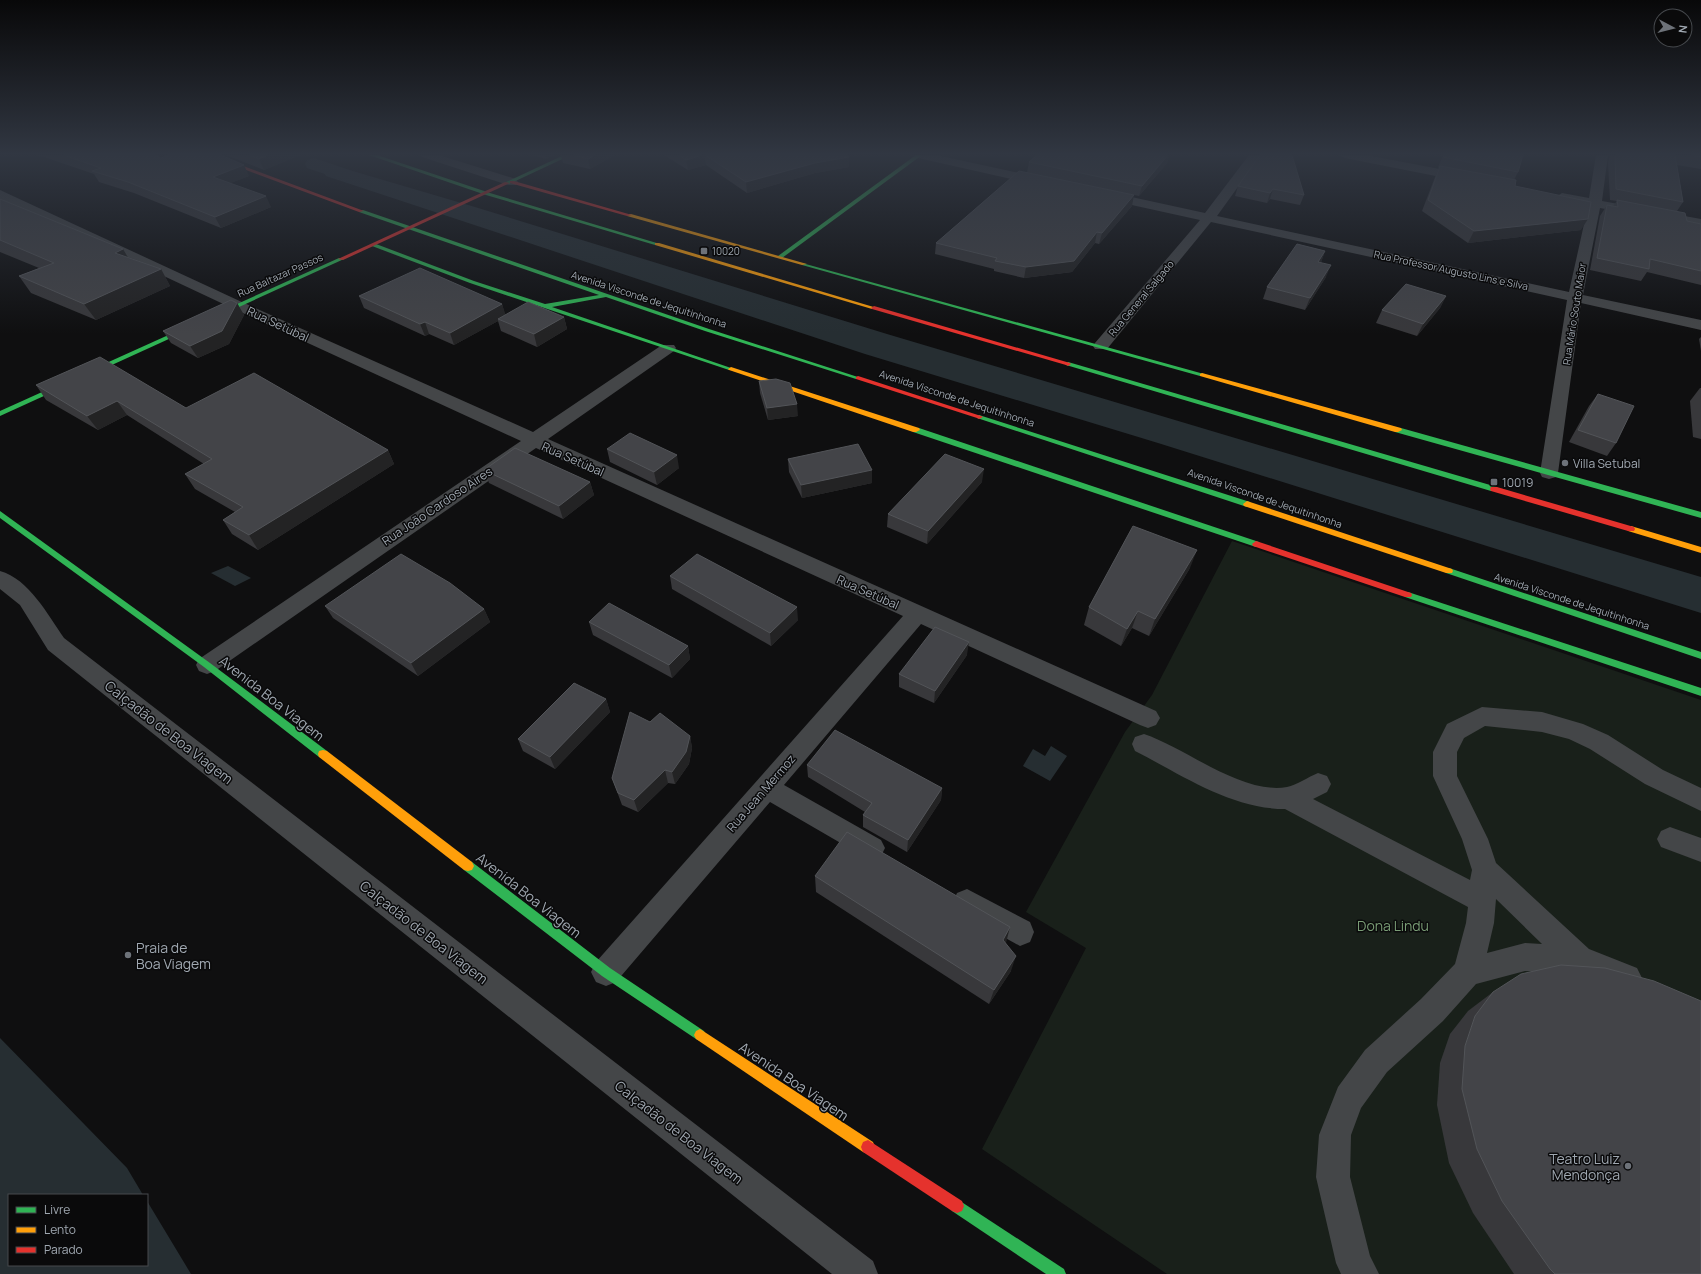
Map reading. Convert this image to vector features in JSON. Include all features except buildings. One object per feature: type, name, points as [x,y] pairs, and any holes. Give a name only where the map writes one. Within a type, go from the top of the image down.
[{"type":"main road","name":"Avenida Visconde de Jequitinhonha","points":[[369,214],[605,296],[1179,481],[1701,656]]},
{"type":"main road","name":"Rua Baltazar Passos","points":[[0,414],[442,214]]},
{"type":"main road","points":[[558,214],[1701,550]]},
{"type":"main road","points":[[628,214],[1701,515]]},
{"type":"main road","points":[[780,257],[839,214]]},
{"type":"main road","points":[[374,245],[472,282],[1701,692]]},
{"type":"main road","points":[[546,306],[605,296]]},
{"type":"main road","name":"Avenida Boa Viagem","points":[[0,514],[207,665],[606,972],[1059,1274]]},
{"type":"street","name":"Rua Setúbal","points":[[43,214],[238,306],[533,441],[1148,718]]},
{"type":"street","name":"Rua Professor Augusto Lins e Silva","points":[[1197,214],[1701,325]]},
{"type":"street","name":"Rua General Salgado","points":[[1101,346],[1211,214]]},
{"type":"street","name":"Rua Mário Souto Maior","points":[[1549,473],[1575,297],[1593,214]]},
{"type":"street","points":[[1656,214],[1701,223]]},
{"type":"street","name":"Rua João Cardoso Aires","points":[[207,665],[668,348]]},
{"type":"street","name":"Calçadão de Boa Viagem","points":[[0,578],[27,600],[56,644],[860,1274]]},
{"type":"street","name":"Rua Jean Mermoz","points":[[606,972],[917,614]]},
{"type":"street","points":[[1361,1274],[1354,1263],[1333,1178],[1335,1135],[1349,1098],[1376,1061],[1432,1010],[1467,972],[1480,923],[1485,870],[1475,839],[1445,776],[1445,752],[1455,731],[1479,716],[1542,722],[1575,731],[1599,742],[1654,777],[1701,800]]},
{"type":"street","points":[[1144,744],[1236,790],[1273,798],[1288,798],[1318,784]]},
{"type":"street","points":[[766,788],[889,858]]},
{"type":"street","points":[[1288,798],[1481,900]]},
{"type":"street","points":[[1670,839],[1701,850]]},
{"type":"street","points":[[1485,870],[1580,960]]},
{"type":"street","points":[[944,889],[1020,932]]},
{"type":"street","points":[[1467,972],[1526,957],[1580,960],[1653,988]]},
{"type":"green space","name":"Dona Lindu","points":[[1232,541],[1701,700],[1701,1274],[1167,1274],[982,1149],[1086,948],[1026,912],[1125,732],[1152,695]]},
{"type":"shaded area","points":[[442,214],[499,214],[887,334],[1701,577],[1701,613],[1158,443],[865,354]]},
{"type":"shaded area","points":[[228,566],[251,578],[235,586],[211,573]]},
{"type":"shaded area","points":[[1051,746],[1067,756],[1050,781],[1023,766],[1033,749],[1045,756]]},
{"type":"shaded area","points":[[0,1038],[127,1168],[142,1194],[8,1194],[8,1266],[148,1266],[148,1203],[191,1274],[0,1274]]},
{"type":"traffic: fast","points":[[371,214],[707,330],[858,378]]},
{"type":"traffic: fast","points":[[557,214],[657,244]]},
{"type":"traffic: fast","points":[[780,257],[838,214]]},
{"type":"traffic: fast","points":[[374,245],[472,282],[731,369]]},
{"type":"traffic: fast","points":[[0,414],[341,259]]},
{"type":"traffic: fast","points":[[804,264],[1202,375]]},
{"type":"traffic: fast","points":[[546,306],[604,296]]},
{"type":"traffic: fast","points":[[1068,364],[1494,489]]},
{"type":"traffic: fast","points":[[979,417],[1247,504]]},
{"type":"traffic: fast","points":[[916,430],[1256,544]]},
{"type":"traffic: fast","points":[[1398,430],[1701,515]]},
{"type":"traffic: fast","points":[[0,514],[207,665],[323,754]]},
{"type":"traffic: fast","points":[[1449,571],[1701,656]]},
{"type":"traffic: fast","points":[[1408,595],[1701,692]]},
{"type":"traffic: fast","points":[[468,866],[606,972],[700,1035]]},
{"type":"traffic: fast","points":[[957,1206],[1059,1274]]},
{"type":"traffic: slow","points":[[629,215],[804,264]]},
{"type":"traffic: slow","points":[[657,244],[874,308]]},
{"type":"traffic: slow","points":[[731,369],[916,430]]},
{"type":"traffic: slow","points":[[1202,375],[1398,430]]},
{"type":"traffic: slow","points":[[1247,504],[1449,571]]},
{"type":"traffic: slow","points":[[1631,529],[1701,550]]},
{"type":"traffic: slow","points":[[323,754],[468,866]]},
{"type":"traffic: slow","points":[[700,1035],[868,1147]]},
{"type":"traffic: jam","points":[[341,259],[438,214]]},
{"type":"traffic: jam","points":[[874,308],[1068,364]]},
{"type":"traffic: jam","points":[[858,378],[979,417]]},
{"type":"traffic: jam","points":[[1494,489],[1631,529]]},
{"type":"traffic: jam","points":[[1256,544],[1408,595]]},
{"type":"traffic: jam","points":[[868,1147],[957,1206]]},
{"type":"place","name":"10020","points":[[704,251]]},
{"type":"place","name":"Villa Setubal","points":[[1565,463]]},
{"type":"place","name":"10019","points":[[1494,482]]},
{"type":"place","name":"Praia de Boa Viagem","points":[[128,955]]},
{"type":"place","name":"Teatro Luiz Mendonça","points":[[1628,1166]]}]
